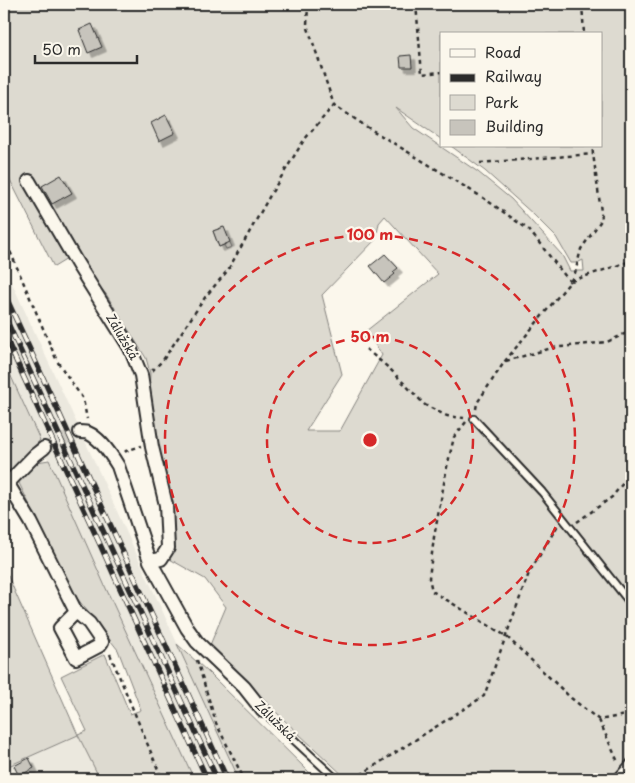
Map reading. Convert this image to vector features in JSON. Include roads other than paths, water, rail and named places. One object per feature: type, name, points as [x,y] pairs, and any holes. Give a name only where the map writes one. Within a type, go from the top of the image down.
[{"type":"street","name":"Zálužská","points":[[28,181],[130,348],[142,375],[152,447],[166,505],[168,548],[161,559],[150,562]]},
{"type":"street","name":"Zálužská","points":[[84,432],[96,439],[118,466],[150,562],[187,628],[196,642],[244,687],[263,711]]},
{"type":"street","points":[[44,448],[6,485],[32,522],[76,612],[89,623],[102,642],[99,646],[76,658],[60,628],[76,612]]},
{"type":"lane","points":[[471,419],[542,492],[631,604]]},
{"type":"lane","name":"Zálužská","points":[[263,711],[336,779]]},
{"type":"lane","points":[[616,779],[631,762]]},
{"type":"tunnel","points":[[44,448],[80,432]]},
{"type":"railway","points":[[4,293],[227,779]]},
{"type":"railway","points":[[4,315],[217,779]]},
{"type":"railway","points":[[4,334],[207,779]]}]
